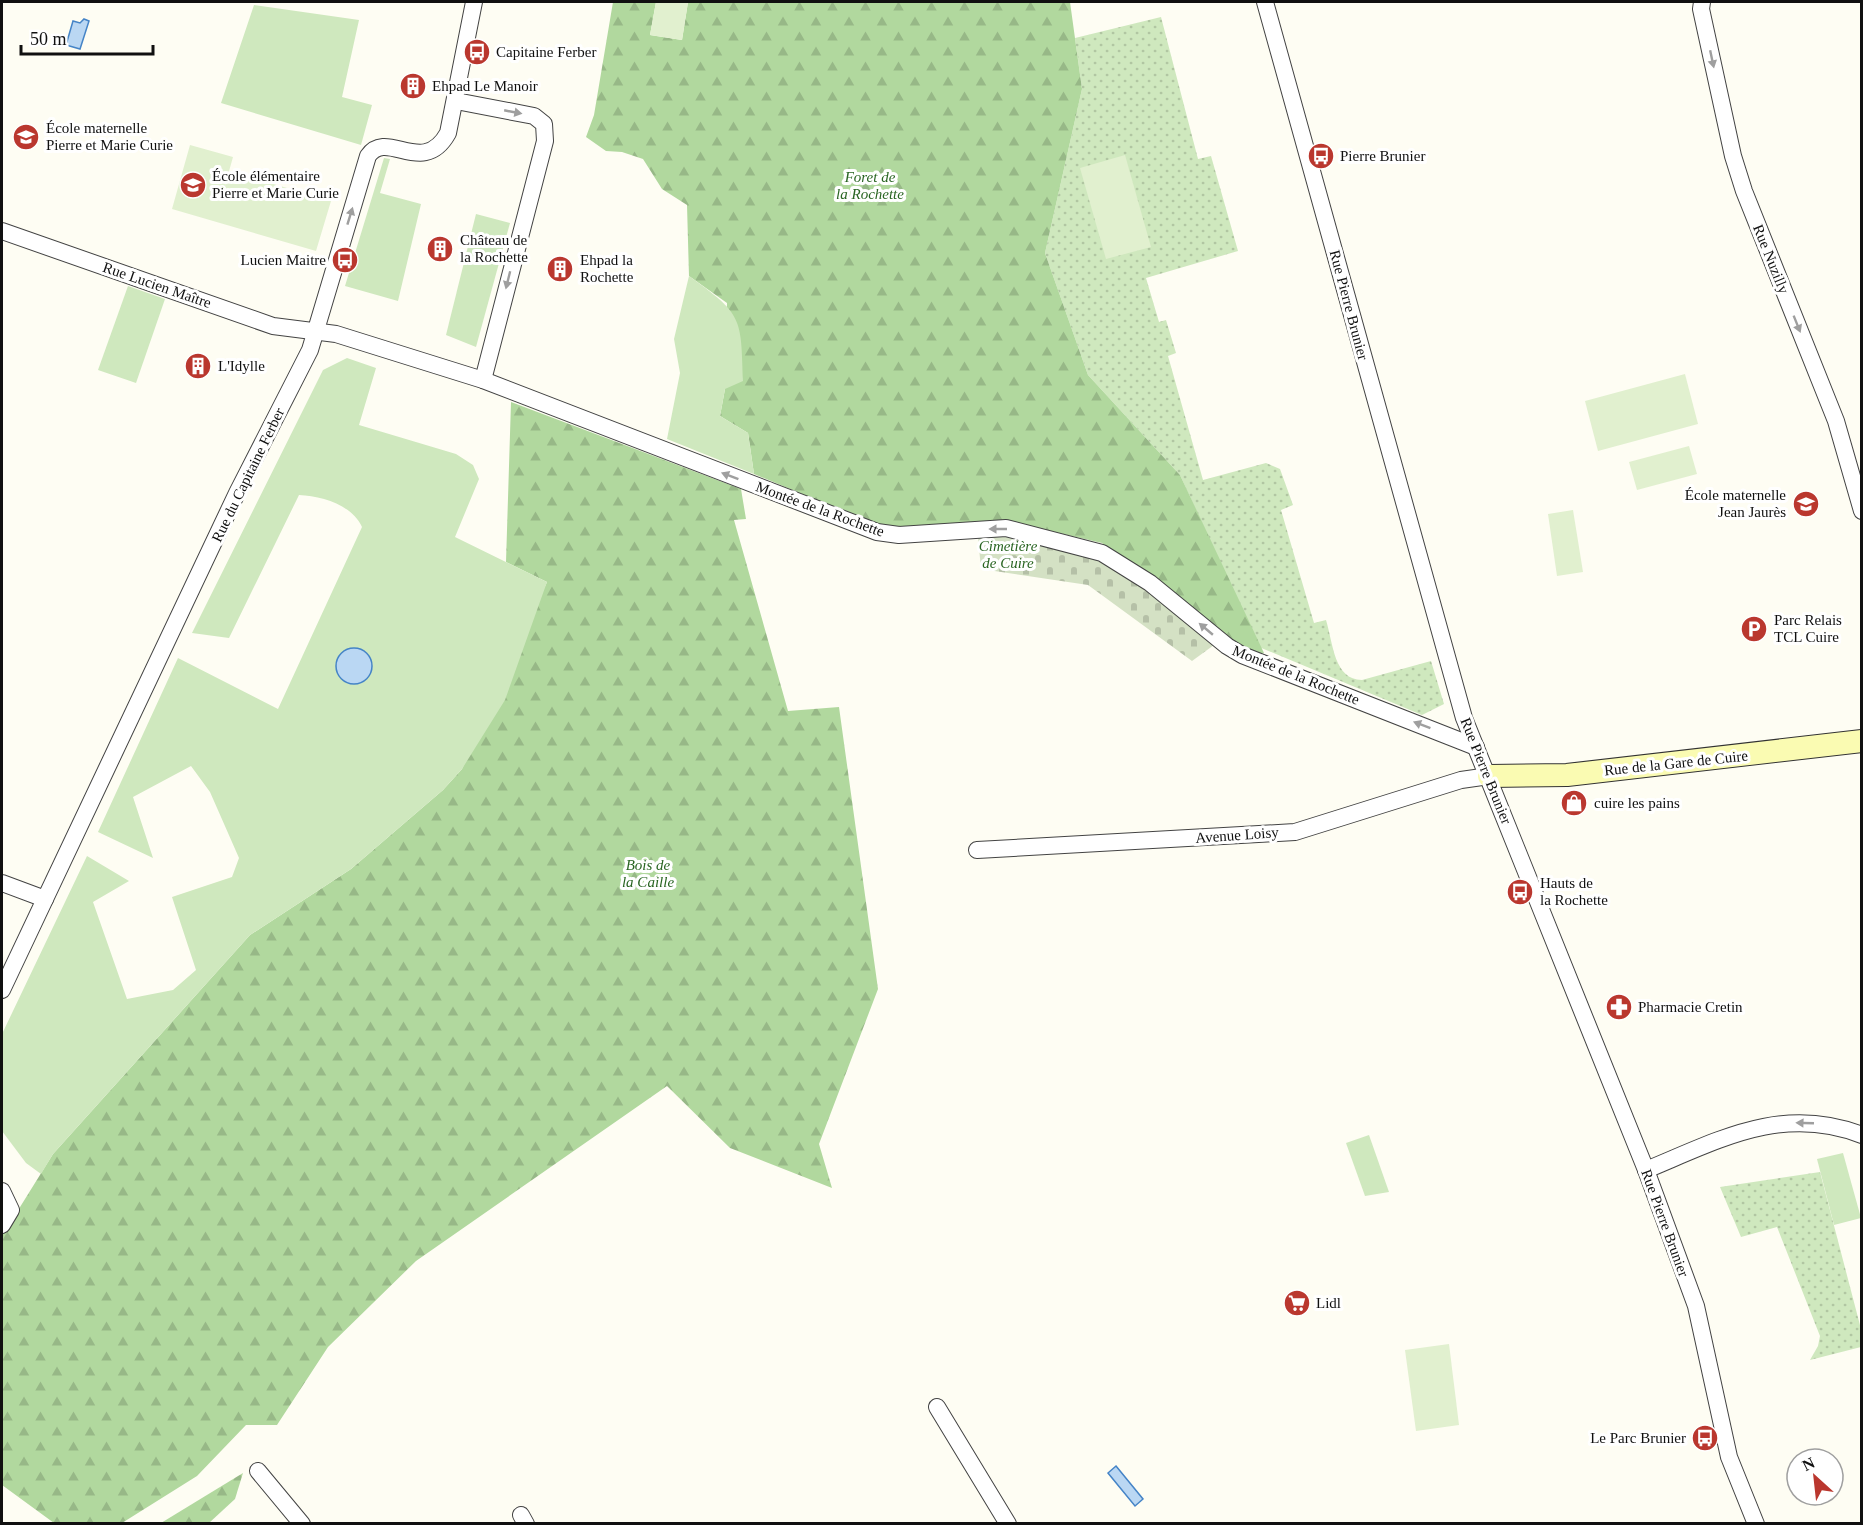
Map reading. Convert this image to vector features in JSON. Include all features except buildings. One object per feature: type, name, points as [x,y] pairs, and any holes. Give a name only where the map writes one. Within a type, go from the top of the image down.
[{"type":"street","name":"Rue du Capitaine Ferber","points":[[2,990],[237,493],[310,350],[368,156],[378,147],[417,154],[442,143],[448,133],[474,2]]},
{"type":"street","name":"Rue Pierre Brunier","points":[[1264,2],[1460,706],[1646,1170],[1696,1306],[1729,1457],[1756,1524]]},
{"type":"street","name":"Rue Nuzilly","points":[[1702,2],[1701,9],[1736,165],[1836,421],[1862,511]]},
{"type":"street","points":[[456,101],[534,116],[544,124],[545,141],[483,380]]},
{"type":"street","name":"Rue Lucien Maître","points":[[2,231],[273,326],[315,332]]},
{"type":"street","name":"Montée de la Rochette","points":[[315,332],[336,334],[483,380],[878,532],[899,535],[1006,528],[1102,553],[1150,583],[1227,646],[1242,655],[1476,747]]},
{"type":"street","name":"Rue de la Gare de Cuire","points":[[1489,776],[1567,775],[1862,741]]},
{"type":"street","name":"Avenue Loisy","points":[[977,850],[1295,832],[1461,780],[1489,776]]},
{"type":"street","points":[[2,883],[45,899]]},
{"type":"street","points":[[1646,1170],[1722,1138],[1785,1122],[1828,1125],[1862,1135]]},
{"type":"street","points":[[2,1191],[11,1210],[2,1225]]},
{"type":"street","points":[[937,1407],[1008,1524]]},
{"type":"street","points":[[258,1471],[302,1524]]},
{"type":"green space","name":"Foret de la Rochette","points":[[613,2],[656,2],[650,35],[682,40],[688,2],[1070,2],[1082,89],[1045,253],[1088,375],[1180,475],[1264,653],[1250,654],[1102,543],[1007,521],[893,528],[867,521],[754,474],[748,433],[720,416],[725,389],[727,303],[689,276],[687,205],[662,189],[643,159],[622,152],[606,151],[586,137],[594,115]]},
{"type":"green space","points":[[656,2],[688,2],[682,40],[650,35]]},
{"type":"green space","points":[[254,5],[359,20],[342,97],[372,105],[361,145],[221,103]]},
{"type":"green space","points":[[1161,17],[1198,159],[1211,156],[1238,251],[1146,278],[1159,322],[1166,320],[1176,353],[1168,356],[1203,480],[1266,463],[1280,469],[1293,505],[1281,510],[1314,623],[1326,620],[1336,659],[1346,674],[1353,678],[1362,680],[1431,661],[1444,704],[1422,715],[1259,647],[1180,475],[1088,375],[1045,253],[1082,89],[1075,38]]},
{"type":"green space","points":[[190,145],[233,157],[224,189],[230,171],[331,201],[316,251],[172,209]]},
{"type":"green space","points":[[1125,155],[1151,247],[1106,259],[1080,168]]},
{"type":"green space","points":[[384,158],[390,159],[380,193],[421,204],[398,301],[345,286]]},
{"type":"green space","points":[[476,214],[510,223],[476,347],[446,335]]},
{"type":"green space","points":[[689,276],[720,300],[736,319],[741,343],[743,381],[725,389],[720,416],[748,433],[754,474],[667,439],[680,373],[674,339]]},
{"type":"green space","points":[[128,286],[165,299],[136,383],[98,370]]},
{"type":"green space","points":[[347,358],[376,368],[359,425],[456,454],[473,465],[479,479],[455,537],[547,582],[505,700],[462,769],[443,790],[351,869],[250,935],[53,1154],[41,1174],[26,1163],[2,1131],[2,1034],[87,856],[129,881],[93,902],[127,999],[173,990],[196,970],[172,897],[232,877],[239,858],[210,792],[191,766],[133,797],[153,858],[98,832],[178,658],[278,709],[362,527],[351,513],[335,503],[317,497],[299,495],[229,638],[192,633],[323,370]]},
{"type":"green space","points":[[1685,374],[1698,424],[1598,451],[1585,401]]},
{"type":"green space","name":"Bois de la Caille","points":[[511,402],[741,489],[746,519],[734,520],[788,711],[839,707],[878,989],[819,1144],[832,1188],[730,1148],[667,1086],[416,1261],[328,1347],[277,1425],[246,1425],[197,1476],[122,1523],[54,1523],[2,1485],[2,1236],[53,1154],[250,935],[351,869],[443,790],[462,769],[547,582],[506,562]]},
{"type":"green space","points":[[1689,446],[1697,474],[1637,490],[1629,462]]},
{"type":"green space","points":[[1573,510],[1583,572],[1557,576],[1548,514]]},
{"type":"green space","name":"Cimetière de Cuire","points":[[1004,535],[1098,558],[1134,580],[1214,645],[1192,661],[1088,585],[981,569],[978,537]]},
{"type":"green space","points":[[1369,1135],[1389,1192],[1365,1196],[1346,1143]]},
{"type":"green space","points":[[1843,1153],[1861,1218],[1834,1225],[1817,1159]]},
{"type":"green space","points":[[1820,1172],[1861,1329],[1861,1347],[1810,1360],[1818,1346],[1820,1336],[1777,1227],[1741,1237],[1720,1187]]},
{"type":"green space","points":[[1449,1344],[1459,1425],[1416,1431],[1405,1350]]},
{"type":"green space","points":[[243,1473],[235,1499],[209,1523],[161,1523]]},
{"type":"water","points":[[84,19],[89,21],[80,49],[66,45],[73,21],[80,23]]},
{"type":"water","points":[[354,648],[367,653],[372,666],[367,679],[354,684],[341,679],[336,666],[341,653]]},
{"type":"water","points":[[1116,1466],[1143,1499],[1135,1506],[1108,1473]]},
{"type":"place","name":"Capitaine Ferber","points":[[477,52]]},
{"type":"place","name":"Ehpad Le Manoir","points":[[413,86]]},
{"type":"place","name":"École maternelle Pierre et Marie Curie","points":[[26,137]]},
{"type":"place","name":"Pierre Brunier","points":[[1321,156]]},
{"type":"place","name":"École élémentaire Pierre et Marie Curie","points":[[193,185]]},
{"type":"place","name":"Château de la Rochette","points":[[440,249]]},
{"type":"place","name":"Lucien Maitre","points":[[345,260]]},
{"type":"place","name":"Ehpad la Rochette","points":[[560,269]]},
{"type":"place","name":"L'Idylle","points":[[198,366]]},
{"type":"place","name":"École maternelle Jean Jaurès","points":[[1806,504]]},
{"type":"place","name":"Parc Relais TCL Cuire","points":[[1754,629]]},
{"type":"place","name":"cuire les pains","points":[[1574,803]]},
{"type":"place","name":"Hauts de la Rochette","points":[[1520,892]]},
{"type":"place","name":"Pharmacie Cretin","points":[[1619,1007]]},
{"type":"place","name":"Lidl","points":[[1297,1303]]},
{"type":"place","name":"Le Parc Brunier","points":[[1705,1438]]}]
